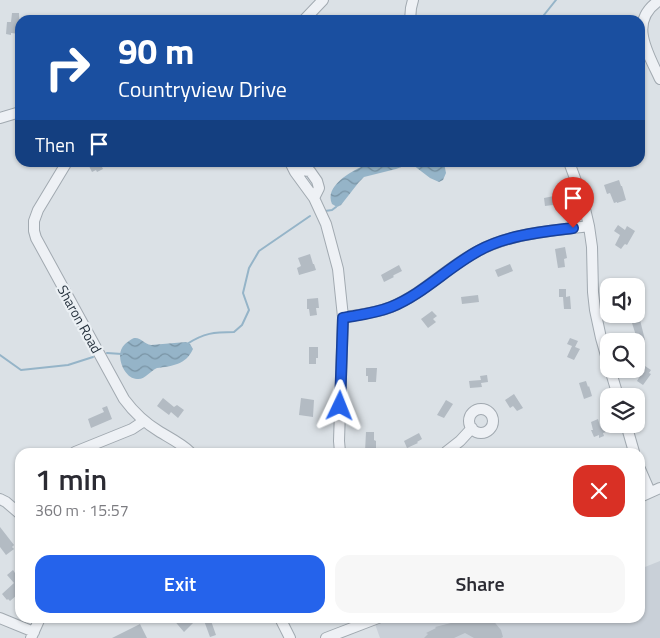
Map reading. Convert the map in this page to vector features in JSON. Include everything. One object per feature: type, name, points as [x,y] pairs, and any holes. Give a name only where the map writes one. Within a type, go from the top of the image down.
[{"type":"street","points":[[309,15],[323,0]]},
{"type":"street","points":[[410,15],[414,0]]},
{"type":"street","points":[[645,16],[660,0]]},
{"type":"street","points":[[645,44],[660,79]]},
{"type":"street","points":[[0,118],[15,114]]},
{"type":"street","name":"Sharon Road","points":[[64,167],[38,210],[34,222],[36,238],[124,399],[144,421],[185,448]]},
{"type":"street","points":[[292,167],[314,198],[326,224],[338,269],[343,318],[340,448]]},
{"type":"street","points":[[572,167],[583,200],[589,226],[592,247],[593,292],[600,333]]},
{"type":"street","points":[[343,318],[380,311],[411,297],[478,251],[496,243],[515,237],[589,226]]},
{"type":"street","points":[[85,448],[132,430],[144,421]]},
{"type":"street","points":[[451,448],[472,428]]},
{"type":"street","points":[[629,433],[633,448]]},
{"type":"street","points":[[645,476],[655,490]]},
{"type":"street","points":[[0,499],[15,510]]},
{"type":"street","points":[[0,618],[33,635],[38,623]]},
{"type":"street","points":[[282,623],[290,638]]},
{"type":"street","points":[[328,638],[366,623]]},
{"type":"shaded area","points":[[660,561],[660,638],[380,638],[375,624],[645,623],[645,567]]},
{"type":"water","points":[[401,167],[364,177],[341,205],[337,207],[332,204],[332,190],[343,178],[358,168]]},
{"type":"water","points":[[416,167],[445,167],[446,173],[443,180],[439,182]]},
{"type":"water","points":[[134,338],[151,345],[186,342],[193,349],[182,362],[157,368],[143,378],[137,379],[125,372],[120,357],[123,347]]},
{"type":"building","points":[[12,13],[19,13],[19,15],[15,15],[15,33],[6,34],[7,22],[11,22]]},
{"type":"building","points":[[90,167],[102,167],[103,169],[97,172],[96,170],[92,172]]},
{"type":"building","points":[[619,180],[626,200],[614,203],[610,193],[607,194],[604,185]]},
{"type":"building","points":[[559,195],[561,204],[545,206],[544,198]]},
{"type":"building","points":[[618,225],[625,230],[627,226],[635,231],[627,245],[625,244],[621,249],[615,245],[620,235],[614,231]]},
{"type":"building","points":[[565,247],[567,258],[564,259],[565,267],[558,268],[555,249]]},
{"type":"building","points":[[310,254],[316,270],[299,275],[297,268],[301,266],[298,258]]},
{"type":"building","points":[[510,264],[513,271],[498,277],[495,270]]},
{"type":"building","points":[[399,265],[402,271],[384,282],[381,275]]},
{"type":"building","points":[[559,289],[566,289],[566,297],[570,296],[571,309],[564,309],[563,297],[559,297]]},
{"type":"building","points":[[478,295],[479,302],[462,304],[461,297]]},
{"type":"building","points":[[318,298],[319,308],[316,308],[317,315],[310,316],[309,309],[307,309],[307,299]]},
{"type":"building","points":[[432,311],[437,316],[433,319],[436,322],[428,328],[421,319]]},
{"type":"building","points":[[632,323],[641,323],[643,333],[635,333]]},
{"type":"building","points":[[570,338],[578,341],[575,347],[580,349],[574,360],[567,357],[572,346],[567,344]]},
{"type":"building","points":[[309,347],[318,347],[316,364],[309,364]]},
{"type":"building","points":[[645,366],[651,370],[649,373],[651,374],[643,385],[637,381],[639,378],[645,378]]},
{"type":"building","points":[[366,368],[377,368],[376,382],[368,382]]},
{"type":"building","points":[[487,375],[488,382],[481,383],[482,387],[470,388],[469,381],[481,380],[480,376]]},
{"type":"building","points":[[586,381],[592,396],[584,399],[579,383]]},
{"type":"building","points":[[514,394],[523,408],[517,411],[513,406],[510,408],[505,400]]},
{"type":"building","points":[[163,398],[174,407],[177,405],[184,410],[178,418],[171,412],[169,415],[157,406]]},
{"type":"building","points":[[301,398],[314,400],[313,417],[299,415]]},
{"type":"building","points":[[446,400],[453,404],[444,418],[437,415]]},
{"type":"building","points":[[107,406],[112,419],[91,428],[88,419],[104,412],[102,408]]},
{"type":"building","points":[[598,419],[600,433],[603,433],[604,436],[594,437],[591,430],[593,430],[591,422]]},
{"type":"building","points":[[366,432],[374,432],[376,448],[365,448]]},
{"type":"building","points":[[419,433],[422,439],[407,448],[404,441]]},
{"type":"building","points":[[0,527],[14,545],[12,547],[14,549],[6,555],[0,547]]},
{"type":"building","points":[[13,570],[15,573],[15,597],[10,601],[2,594],[14,583],[7,575]]},
{"type":"building","points":[[176,623],[193,623],[184,632]]},
{"type":"building","points":[[205,623],[212,623],[216,635],[210,637]]},
{"type":"building","points":[[451,623],[495,623],[501,630],[503,637],[474,638],[465,633],[454,638],[424,638],[428,634],[426,633],[435,627]]},
{"type":"building","points":[[140,624],[147,638],[112,638]]},
{"type":"waterway","points":[[544,15],[556,0]]},
{"type":"waterway","points":[[325,211],[336,207]]},
{"type":"waterway","points":[[187,344],[209,334],[234,332],[242,325],[249,310],[243,293],[249,268],[259,251],[310,216]]},
{"type":"waterway","points":[[107,353],[122,354]]},
{"type":"waterway","points":[[0,355],[21,370],[68,365],[93,357]]},
{"type":"route","points":[[340,406],[343,318],[380,311],[411,297],[460,262],[496,243],[515,237],[573,228]]}]
